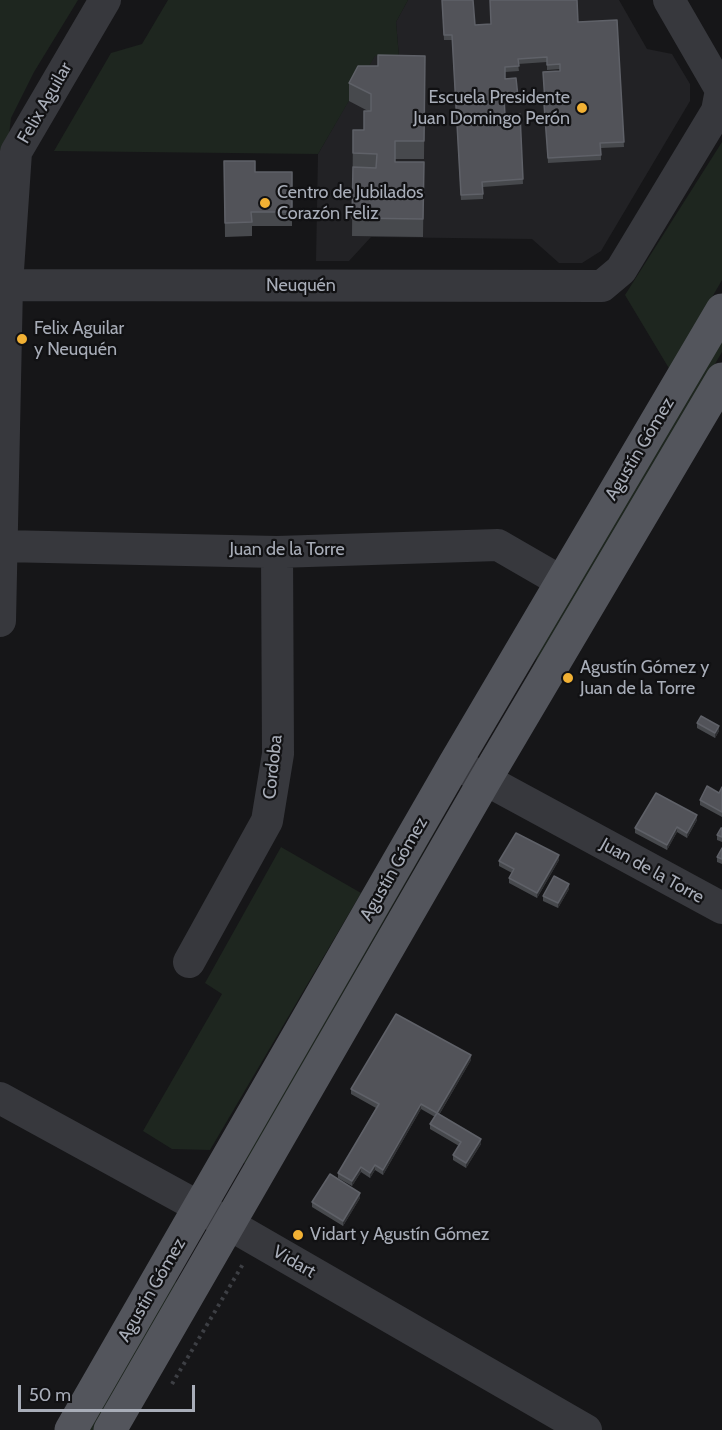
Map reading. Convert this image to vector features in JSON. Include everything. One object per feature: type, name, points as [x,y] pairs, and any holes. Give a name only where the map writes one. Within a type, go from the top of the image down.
[{"type":"main road","name":"Agustín Gómez","points":[[71,1430],[455,763],[722,310]]},
{"type":"main road","name":"Agustín Gómez","points":[[110,1430],[243,1232],[485,780],[722,379]]},
{"type":"street","name":"Felix Aguilar","points":[[0,621],[4,285],[16,152],[105,0]]},
{"type":"street","points":[[669,0],[721,90]]},
{"type":"street","name":"Neuquén","points":[[4,285],[602,286],[621,270],[717,111],[721,90]]},
{"type":"street","name":"Juan de la Torre","points":[[2,546],[277,552],[498,545],[561,582]]},
{"type":"street","name":"Cordoba","points":[[189,962],[267,821],[278,754],[277,552]]},
{"type":"street","name":"Juan de la Torre","points":[[455,763],[722,908]]},
{"type":"street","name":"Vidart","points":[[0,1098],[200,1207],[586,1430]]},
{"type":"path","points":[[168,1390],[243,1232]]},
{"type":"shaded area","points":[[0,0],[78,0],[34,72],[11,118],[0,210]]},
{"type":"shaded area","points":[[168,0],[408,0],[396,22],[399,57],[375,56],[318,154],[54,151],[111,53],[142,44]]},
{"type":"shaded area","points":[[408,0],[619,0],[647,49],[672,54],[690,84],[690,101],[601,251],[582,263],[559,263],[532,239],[371,237],[349,261],[316,261],[318,154],[375,55],[399,57],[396,22]]},
{"type":"shaded area","points":[[722,142],[722,280],[670,370],[625,295]]},
{"type":"shaded area","points":[[722,339],[722,352],[494,739],[536,661],[539,650]]},
{"type":"shaded area","points":[[449,807],[246,1163],[244,1163],[242,1161]]},
{"type":"shaded area","points":[[281,847],[361,893],[210,1150],[172,1149],[143,1131],[222,994],[205,983]]},
{"type":"shaded area","points":[[175,1281],[177,1282],[97,1430],[89,1430]]},
{"type":"building","points":[[442,0],[473,0],[475,25],[491,24],[490,0],[577,0],[578,22],[617,20],[624,142],[600,143],[601,155],[548,158],[544,104],[559,101],[545,102],[543,72],[560,71],[560,64],[547,65],[547,57],[518,59],[519,66],[505,67],[505,79],[516,78],[518,97],[504,98],[505,115],[520,114],[523,179],[482,182],[483,194],[461,195],[452,35],[444,35]]},
{"type":"building","points":[[378,55],[425,56],[424,141],[395,141],[395,162],[424,162],[423,219],[352,218],[353,167],[376,168],[377,154],[353,153],[353,130],[364,130],[364,111],[371,111],[371,94],[349,83],[358,66],[378,66]]},
{"type":"building","points":[[224,161],[255,161],[255,172],[292,172],[292,212],[251,212],[252,222],[225,223]]},
{"type":"building","points":[[701,716],[719,726],[715,733],[697,723]]},
{"type":"building","points":[[707,786],[719,793],[722,787],[722,812],[700,800]]},
{"type":"building","points":[[656,793],[697,815],[687,833],[677,827],[667,845],[635,828]]},
{"type":"building","points":[[722,828],[722,837],[717,835]]},
{"type":"building","points":[[516,833],[559,855],[537,893],[509,878],[514,869],[499,861]]},
{"type":"building","points":[[722,848],[722,859],[717,857]]},
{"type":"building","points":[[554,876],[569,884],[558,903],[543,896]]},
{"type":"building","points":[[396,1014],[471,1055],[437,1113],[421,1104],[383,1170],[375,1165],[370,1173],[361,1167],[352,1181],[338,1173],[379,1104],[351,1089]]},
{"type":"building","points":[[437,1113],[481,1139],[466,1163],[453,1155],[461,1142],[430,1124]]},
{"type":"building","points":[[330,1174],[360,1193],[343,1221],[312,1202]]},
{"type":"place","name":"Escuela Presidente Juan Domingo Perón","points":[[582,108]]},
{"type":"place","name":"Centro de Jubilados Corazón Feliz","points":[[265,203]]},
{"type":"place","name":"Felix Aguilar y Neuquén","points":[[22,339]]},
{"type":"place","name":"Agustín Gómez y Juan de la Torre","points":[[568,678]]},
{"type":"place","name":"Vidart y Agustín Gómez","points":[[298,1235]]}]
